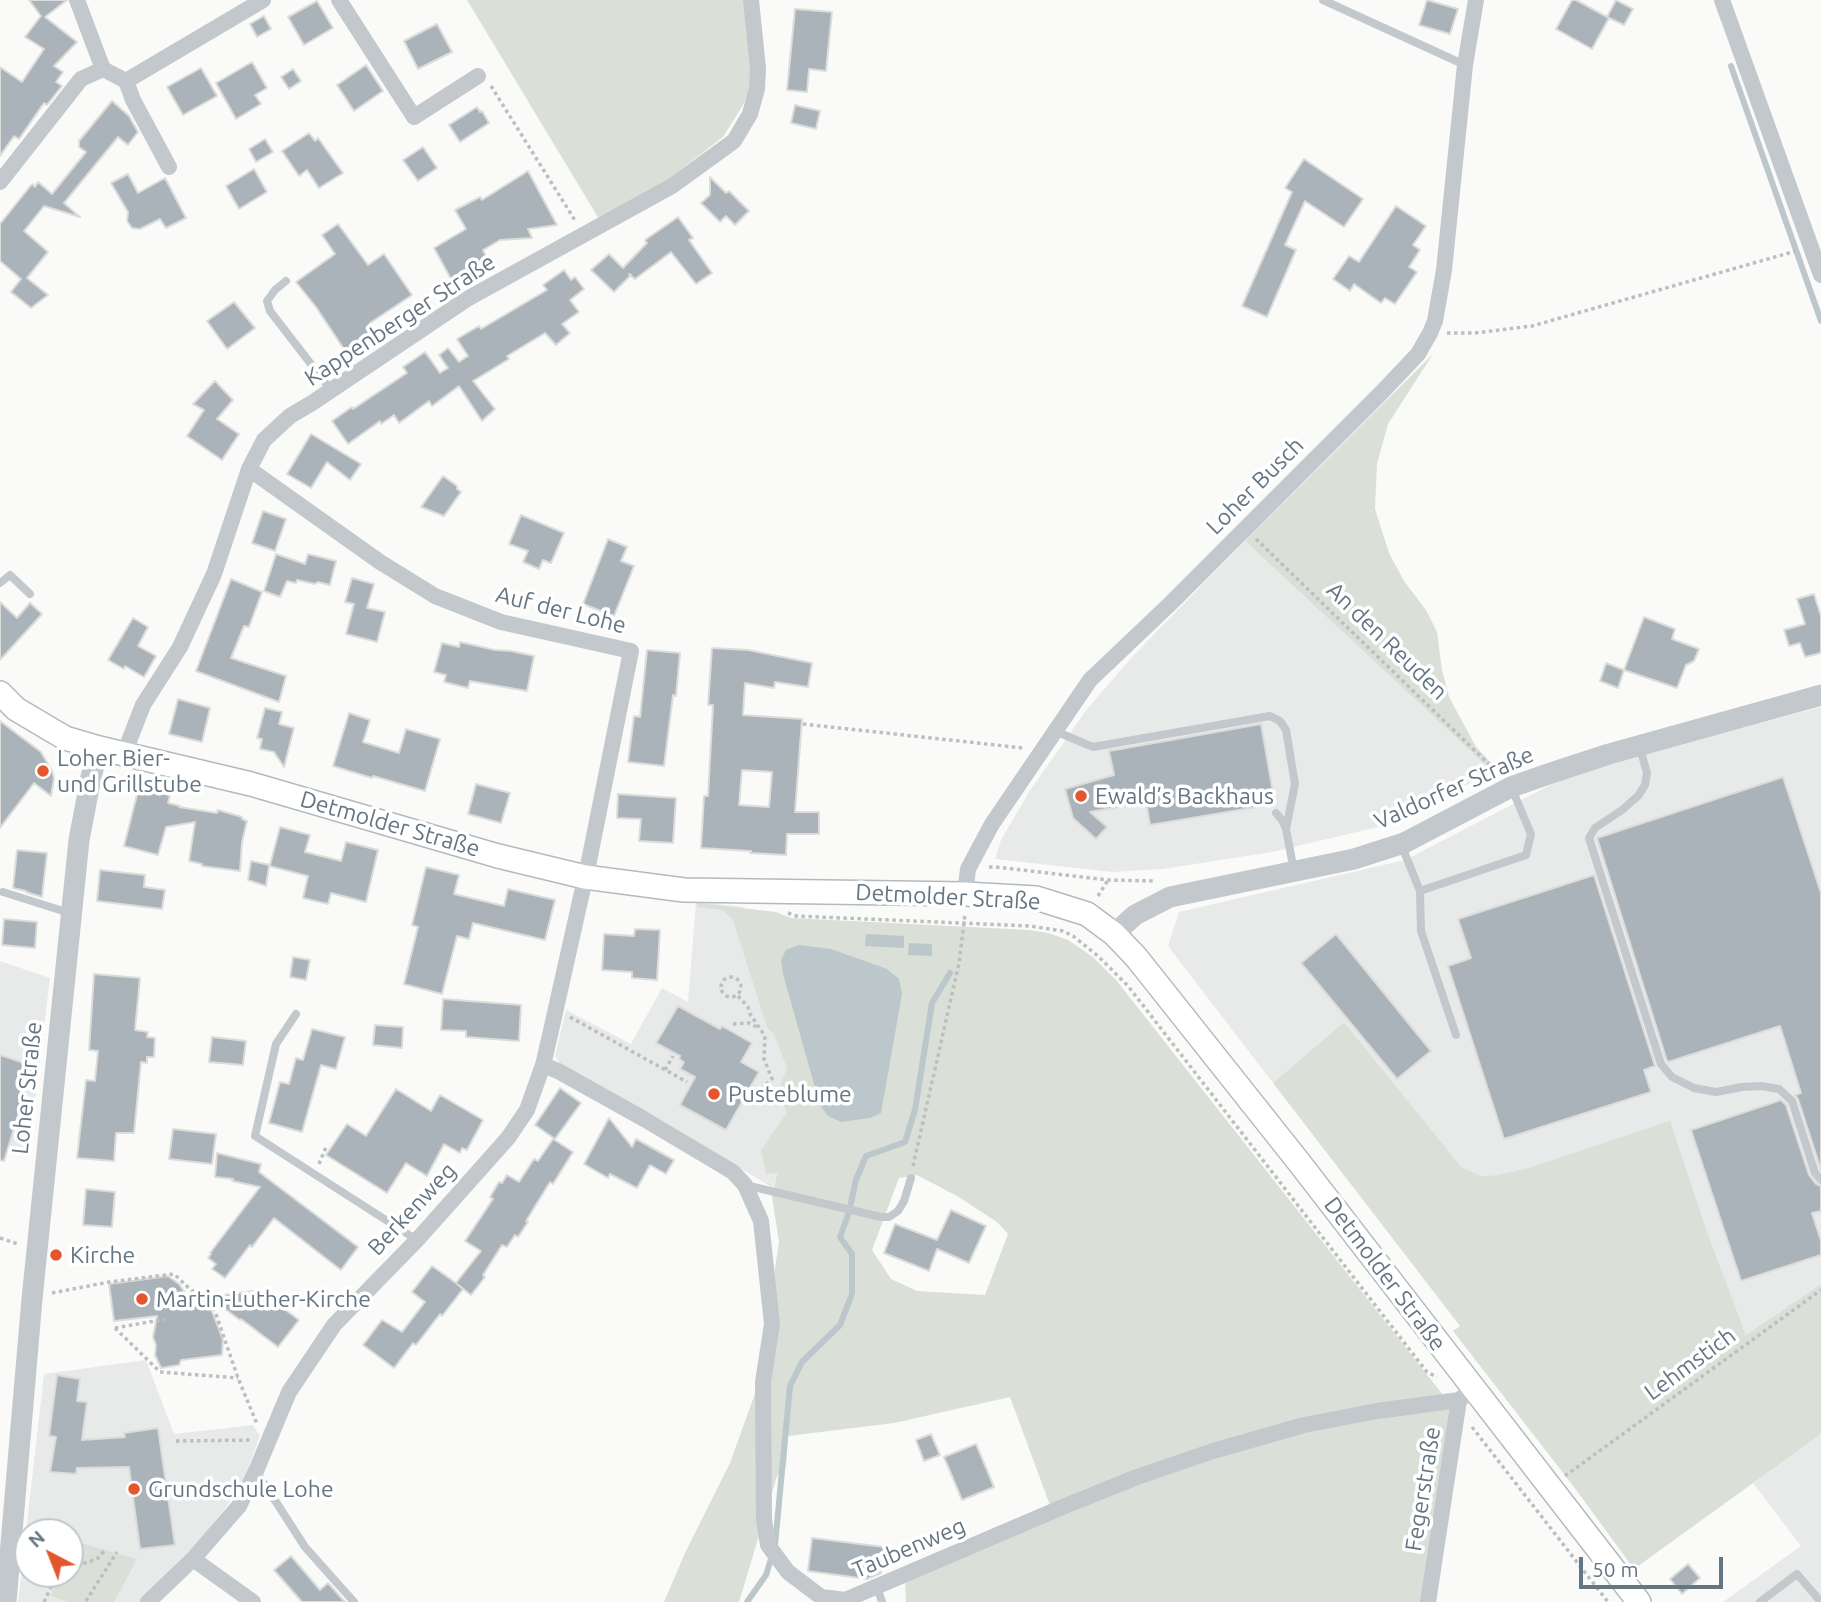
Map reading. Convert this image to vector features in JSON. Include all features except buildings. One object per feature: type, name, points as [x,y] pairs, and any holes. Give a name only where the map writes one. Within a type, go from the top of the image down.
[{"type":"main road","name":"Detmolder Straße","points":[[0,693],[16,709],[65,738],[251,784],[498,856],[585,877],[684,890],[965,894],[1036,898],[1087,914],[1114,934],[1136,957],[1298,1161],[1466,1395],[1639,1602]]},
{"type":"street","points":[[77,0],[103,69],[126,81],[133,100],[169,167]]},
{"type":"street","points":[[126,81],[263,0]]},
{"type":"street","points":[[339,0],[414,117],[478,76]]},
{"type":"street","name":"Kappenberger Straße","points":[[124,754],[143,705],[180,646],[214,574],[249,469],[264,440],[290,416],[467,299],[672,186],[733,141],[750,114],[757,89],[758,68],[751,0]]},
{"type":"street","name":"Loher Busch","points":[[965,894],[968,869],[992,824],[1090,680],[1172,602],[1418,354],[1435,321],[1444,270],[1465,65],[1476,0]]},
{"type":"street","points":[[1722,0],[1821,275]]},
{"type":"street","points":[[0,182],[81,79],[103,69]]},
{"type":"street","name":"Auf der Lohe","points":[[249,469],[380,562],[435,596],[501,622],[631,651],[585,877]]},
{"type":"street","name":"Valdorfer Straße","points":[[1114,934],[1135,915],[1170,897],[1354,859],[1401,844],[1508,783],[1821,695]]},
{"type":"street","name":"Loher Straße","points":[[6,1602],[5,1577],[79,839],[99,748]]},
{"type":"street","name":"Berkenweg","points":[[148,1602],[193,1559],[239,1506],[289,1392],[334,1325],[417,1240],[508,1138],[527,1110],[543,1065],[585,877]]},
{"type":"street","name":"Taubenweg","points":[[543,1065],[644,1119],[733,1172],[745,1185],[761,1221],[772,1324],[763,1382],[764,1520],[768,1545],[788,1572],[821,1597],[845,1600],[880,1594],[1077,1501],[1213,1451],[1304,1425],[1466,1395]]},
{"type":"street","name":"Fegerstraße","points":[[1428,1602],[1466,1395]]},
{"type":"street","points":[[193,1559],[250,1601]]},
{"type":"lane","points":[[1323,0],[1465,65]]},
{"type":"lane","points":[[286,281],[267,301],[270,311],[331,390]]},
{"type":"lane","points":[[0,583],[10,576],[30,594]]},
{"type":"lane","points":[[1055,731],[1093,747],[1270,716],[1280,721],[1286,730],[1295,784],[1286,829]]},
{"type":"lane","points":[[1639,746],[1647,774],[1645,785],[1638,796],[1595,828],[1589,838],[1661,1064],[1672,1077],[1694,1088],[1716,1092],[1761,1086],[1779,1089],[1792,1101],[1815,1173],[1821,1180]]},
{"type":"lane","points":[[1420,891],[1527,855],[1531,834],[1508,783]]},
{"type":"lane","points":[[1276,813],[1286,829],[1294,871]]},
{"type":"lane","points":[[1401,844],[1420,891],[1421,932],[1456,1035]]},
{"type":"lane","points":[[3,892],[60,910],[72,917]]},
{"type":"lane","points":[[296,1014],[276,1044],[255,1136],[417,1240]]},
{"type":"lane","points":[[745,1185],[889,1217],[898,1211],[904,1202],[911,1178]]},
{"type":"lane","points":[[256,1471],[305,1547],[354,1602]]},
{"type":"lane","points":[[1760,1602],[1797,1574],[1821,1602]]},
{"type":"path","points":[[478,76],[487,80],[584,236]]},
{"type":"path","points":[[1430,333],[1475,333],[1532,326],[1811,246]]},
{"type":"path","name":"An den Reuden","points":[[1245,527],[1508,783]]},
{"type":"path","points":[[803,724],[1042,749]]},
{"type":"path","points":[[968,869],[996,867],[1108,880],[1161,881]]},
{"type":"path","points":[[911,1178],[959,963],[965,924],[965,894]]},
{"type":"path","points":[[1073,936],[1128,986],[1427,1372],[1466,1395],[1473,1429],[1608,1602]]},
{"type":"path","points":[[733,977],[740,981],[742,989],[738,996],[730,998],[723,994],[721,986],[725,979],[733,977]]},
{"type":"path","points":[[738,996],[748,1007],[765,1036],[764,1059],[772,1079],[761,1089]]},
{"type":"path","points":[[556,1009],[687,1082]]},
{"type":"path","points":[[733,1024],[749,1023],[759,1028]]},
{"type":"path","points":[[665,1070],[673,1056]]},
{"type":"path","points":[[50,1293],[171,1274],[177,1275],[192,1291],[208,1292],[237,1378],[267,1442],[176,1441]]},
{"type":"path","name":"Lehmstich","points":[[1580,1466],[1821,1290]]},
{"type":"path","points":[[166,1319],[115,1328],[160,1372],[237,1378]]},
{"type":"path","points":[[84,1563],[97,1559],[106,1549]]},
{"type":"path","points":[[86,1601],[117,1552]]},
{"type":"shaded area","points":[[467,0],[746,0],[753,89],[723,137],[667,180],[599,219]]},
{"type":"shaded area","points":[[1433,354],[1388,424],[1377,464],[1375,509],[1389,553],[1437,632],[1449,697],[1476,747],[1497,769],[1492,771],[1245,541]]},
{"type":"shaded area","points":[[1245,541],[1492,771],[1399,822],[1272,852],[1163,869],[1112,872],[995,859],[1001,840],[1029,792],[1087,709],[1133,656]]},
{"type":"shaded area","points":[[1821,707],[1821,1284],[1746,1335],[1706,1229],[1532,1167],[1481,1176],[1461,1168],[1344,1022],[1273,1083],[1168,946],[1179,912],[1405,860],[1556,782],[1605,764]]},
{"type":"shaded area","points":[[696,902],[743,907],[803,1113],[786,1138],[773,1188],[655,1116],[562,1067],[555,1056],[566,1010],[631,1044],[662,988],[688,1002]]},
{"type":"shaded area","points":[[698,903],[776,912],[791,918],[1030,930],[1068,940],[1093,957],[1116,980],[1451,1405],[1425,1602],[906,1602],[905,1582],[1054,1516],[1010,1397],[894,1423],[788,1436],[786,1465],[777,1476],[739,1602],[664,1602],[730,1463],[757,1388],[779,1242],[772,1197],[777,1173],[766,1174],[761,1150],[787,1113],[778,1092],[787,1068],[774,1034],[767,1027],[733,920],[723,910],[697,907]],"holes":[[[917,1175],[957,1196],[997,1222],[1008,1234],[985,1295],[917,1291],[891,1279],[872,1250],[899,1178]]]},
{"type":"shaded area","points":[[866,934],[904,936],[904,948],[865,946]]},
{"type":"shaded area","points":[[909,943],[932,944],[932,956],[908,955]]},
{"type":"shaded area","points":[[799,945],[831,949],[887,969],[899,979],[902,994],[881,1113],[870,1118],[841,1122],[828,1116],[820,1105],[781,960],[786,950]]},
{"type":"shaded area","points":[[0,961],[50,978],[29,1150],[21,1153],[0,1147]]},
{"type":"shaded area","points":[[1344,1022],[1461,1167],[1481,1176],[1532,1167],[1670,1121],[1706,1229],[1746,1335],[1821,1284],[1821,1434],[1634,1569],[1453,1331],[1460,1326],[1273,1083]]},
{"type":"shaded area","name":"Grundschule Lohe","points":[[146,1360],[174,1434],[253,1425],[260,1436],[246,1474],[229,1503],[195,1547],[141,1602],[18,1602],[20,1588],[84,1588],[84,1518],[28,1518],[44,1374]]},
{"type":"shaded area","points":[[1821,1434],[1821,1602],[1723,1602],[1801,1546],[1753,1483]]},
{"type":"shaded area","points":[[84,1544],[137,1559],[114,1602],[68,1602],[51,1596],[54,1588],[84,1588]]},
{"type":"waterway","points":[[1731,66],[1821,321]]},
{"type":"waterway","points":[[851,1203],[856,1180],[866,1156],[905,1142],[915,1110],[932,1003],[950,973]]},
{"type":"waterway","points":[[775,1545],[790,1386],[802,1362],[840,1325],[852,1294],[852,1254],[840,1237],[848,1215]]},
{"type":"waterway","points":[[747,1602],[766,1575],[771,1559]]},
{"type":"place","name":"Loher Bier- und Grillstube","points":[[43,771]]},
{"type":"place","name":"Ewald’s Backhaus","points":[[1081,796]]},
{"type":"place","name":"Pusteblume","points":[[714,1094]]},
{"type":"place","name":"Kirche","points":[[56,1255]]},
{"type":"place","name":"Martin-Luther-Kirche","points":[[142,1299]]},
{"type":"place","name":"Grundschule Lohe","points":[[134,1489]]}]
